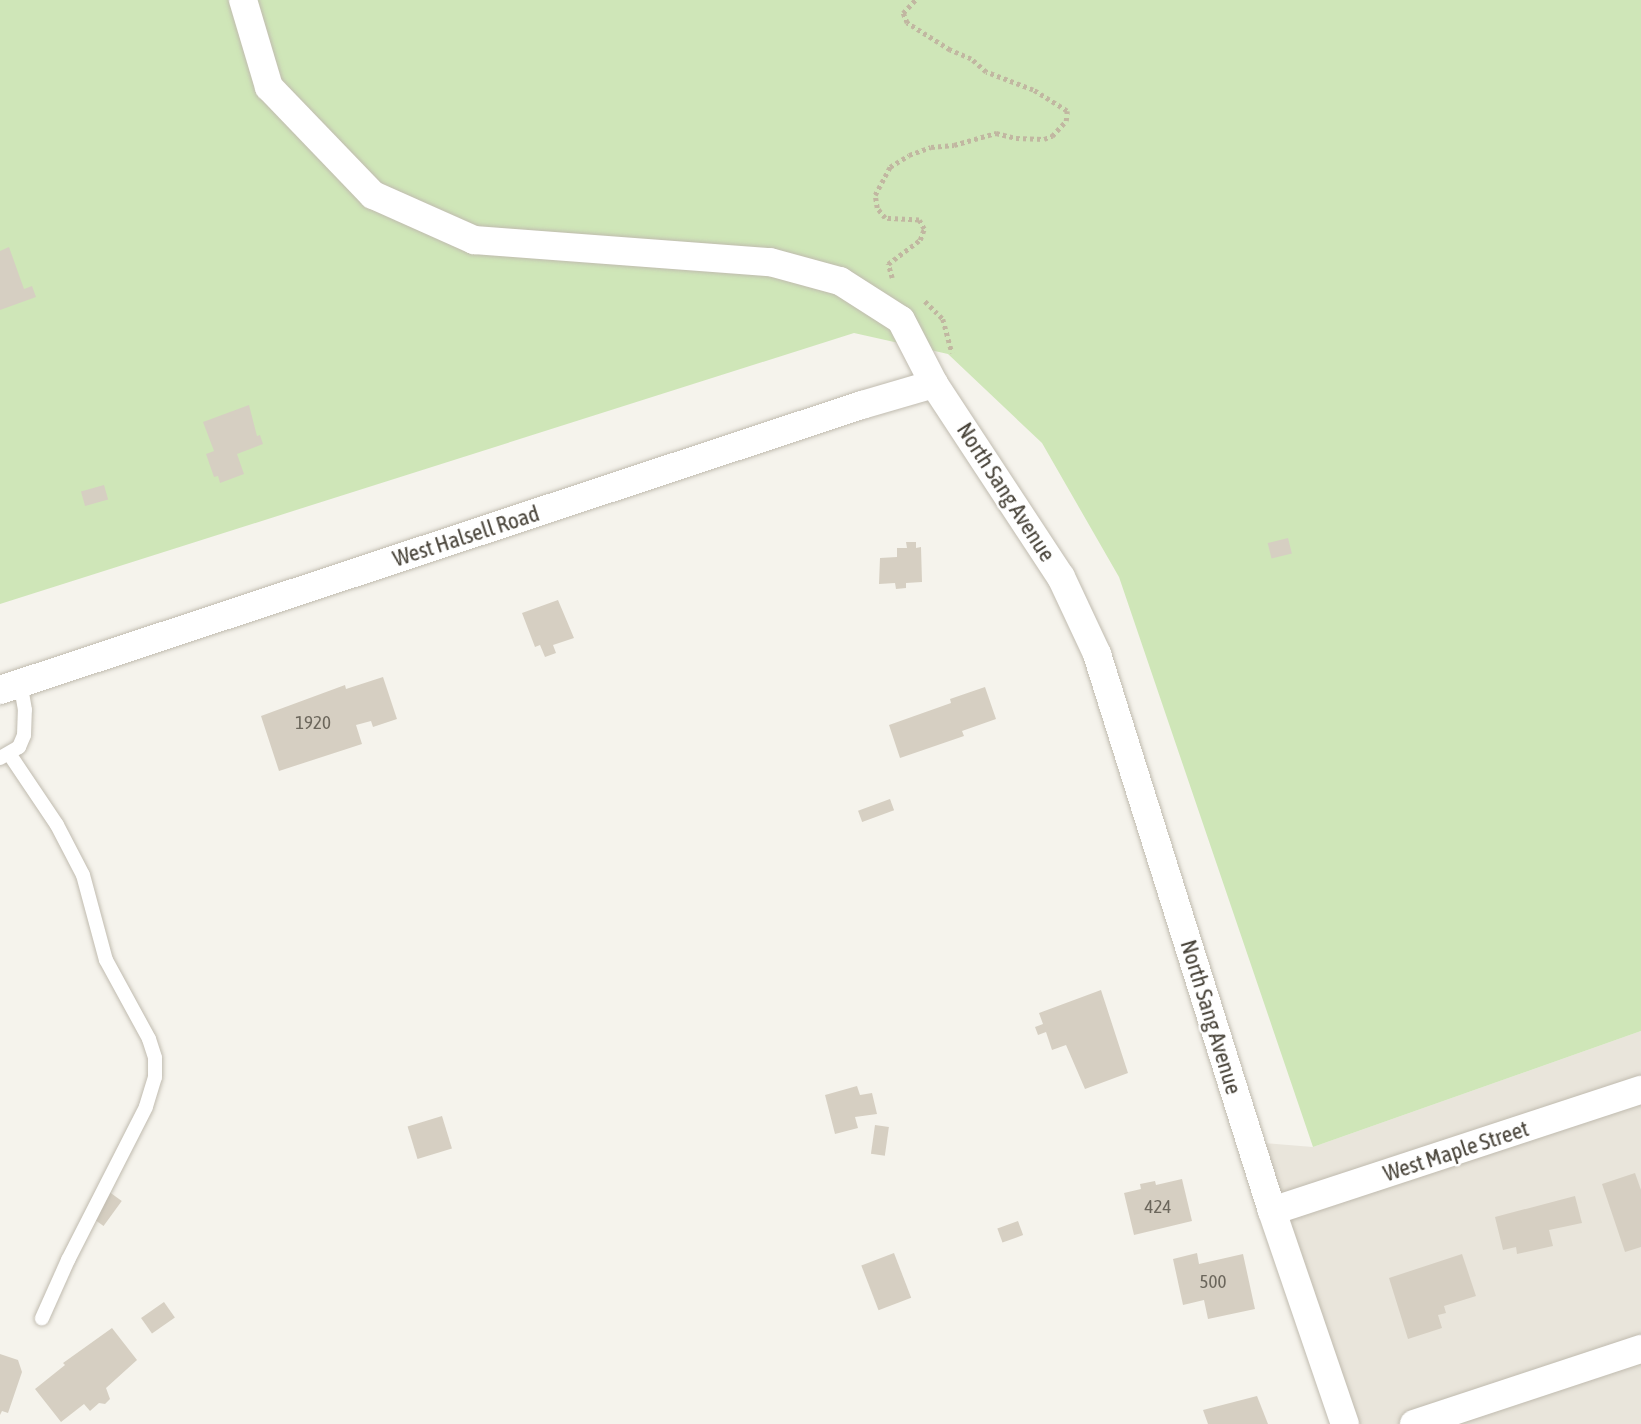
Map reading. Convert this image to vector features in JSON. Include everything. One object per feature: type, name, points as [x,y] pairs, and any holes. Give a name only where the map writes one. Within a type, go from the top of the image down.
[{"type":"street","name":"North Sang Avenue","points":[[243,0],[270,87],[373,195],[474,240],[770,262],[840,281],[901,320],[934,384],[1061,576],[1097,654],[1272,1211],[1345,1424]]},
{"type":"street","name":"West Halsell Road","points":[[10,687],[862,405],[934,384]]},
{"type":"street","name":"West Maple Street","points":[[1272,1211],[1641,1090]]},
{"type":"street","points":[[1415,1424],[1641,1349]]},
{"type":"lane","points":[[10,687],[25,710],[24,735],[19,747],[5,756],[33,785],[83,875],[106,960],[149,1039],[155,1058],[155,1077],[146,1107],[68,1260],[42,1318]]},
{"type":"path","points":[[901,285],[890,277],[888,264],[920,240],[924,229],[919,220],[885,218],[877,208],[875,195],[890,167],[909,155],[931,147],[954,145],[996,133],[1016,138],[1044,139],[1052,136],[1066,121],[1067,111],[1033,90],[986,72],[971,59],[950,50],[907,23],[904,13],[915,0]]},
{"type":"path","points":[[924,301],[943,319],[951,343],[947,374],[934,384]]},
{"type":"shaded area","points":[[1641,1031],[1641,1424],[1345,1424],[1250,1142],[1313,1147]]},
{"type":"green space","points":[[0,0],[1641,0],[1641,1031],[1313,1147],[1119,577],[1042,443],[948,354],[854,333],[0,604]]},
{"type":"building","points":[[9,247],[24,289],[32,286],[36,297],[0,310],[0,251]]},
{"type":"building","points":[[249,405],[257,436],[260,435],[263,444],[237,454],[244,474],[220,483],[218,476],[214,477],[206,454],[214,451],[203,422]]},
{"type":"building","points":[[104,485],[108,499],[85,506],[81,492]]},
{"type":"building","points":[[1288,538],[1292,554],[1271,559],[1268,543]]},
{"type":"building","points":[[906,542],[916,542],[916,548],[921,547],[922,582],[906,583],[906,588],[896,589],[895,583],[879,584],[880,558],[897,557],[897,548],[907,548]]},
{"type":"building","points":[[558,600],[574,638],[553,645],[556,653],[545,657],[540,645],[535,647],[522,613]]},
{"type":"building","points":[[383,677],[397,719],[373,727],[371,721],[356,725],[362,744],[279,771],[261,716],[345,685],[346,689]]},
{"type":"building","points":[[985,687],[996,719],[962,731],[964,736],[900,758],[889,725],[951,703],[950,699]]},
{"type":"building","points":[[890,799],[894,810],[862,822],[858,811]]},
{"type":"building","points":[[1101,990],[1128,1073],[1085,1089],[1066,1045],[1052,1050],[1046,1032],[1038,1035],[1035,1027],[1043,1024],[1039,1013]]},
{"type":"building","points":[[857,1086],[860,1095],[872,1093],[877,1114],[855,1117],[858,1128],[835,1134],[825,1095]]},
{"type":"building","points":[[442,1116],[452,1149],[418,1159],[408,1127]]},
{"type":"building","points":[[875,1125],[889,1127],[885,1156],[871,1154]]},
{"type":"building","points":[[1635,1173],[1641,1190],[1641,1247],[1625,1252],[1602,1184]]},
{"type":"building","points":[[1182,1179],[1192,1221],[1134,1235],[1124,1193],[1141,1189],[1140,1184],[1155,1181],[1156,1185]]},
{"type":"building","points":[[108,1191],[122,1201],[104,1226],[90,1216]]},
{"type":"building","points":[[1575,1196],[1582,1223],[1549,1230],[1553,1246],[1517,1254],[1516,1247],[1503,1250],[1495,1217]]},
{"type":"building","points":[[1018,1221],[1023,1235],[1002,1243],[997,1229]]},
{"type":"building","points":[[894,1253],[911,1298],[879,1310],[861,1266]]},
{"type":"building","points":[[1197,1253],[1199,1264],[1243,1254],[1255,1309],[1208,1319],[1204,1300],[1183,1305],[1173,1259]]},
{"type":"building","points":[[1462,1254],[1476,1296],[1444,1306],[1446,1313],[1438,1315],[1442,1328],[1408,1339],[1389,1278]]},
{"type":"building","points":[[164,1302],[175,1318],[152,1334],[141,1318]]},
{"type":"building","points":[[112,1328],[137,1360],[106,1388],[110,1399],[105,1404],[99,1403],[90,1411],[84,1404],[61,1422],[35,1389],[65,1365],[63,1363]]},
{"type":"building","points":[[0,1354],[18,1360],[22,1372],[8,1413],[2,1411],[0,1415]]},
{"type":"building","points":[[1257,1396],[1268,1424],[1208,1424],[1203,1410]]}]
